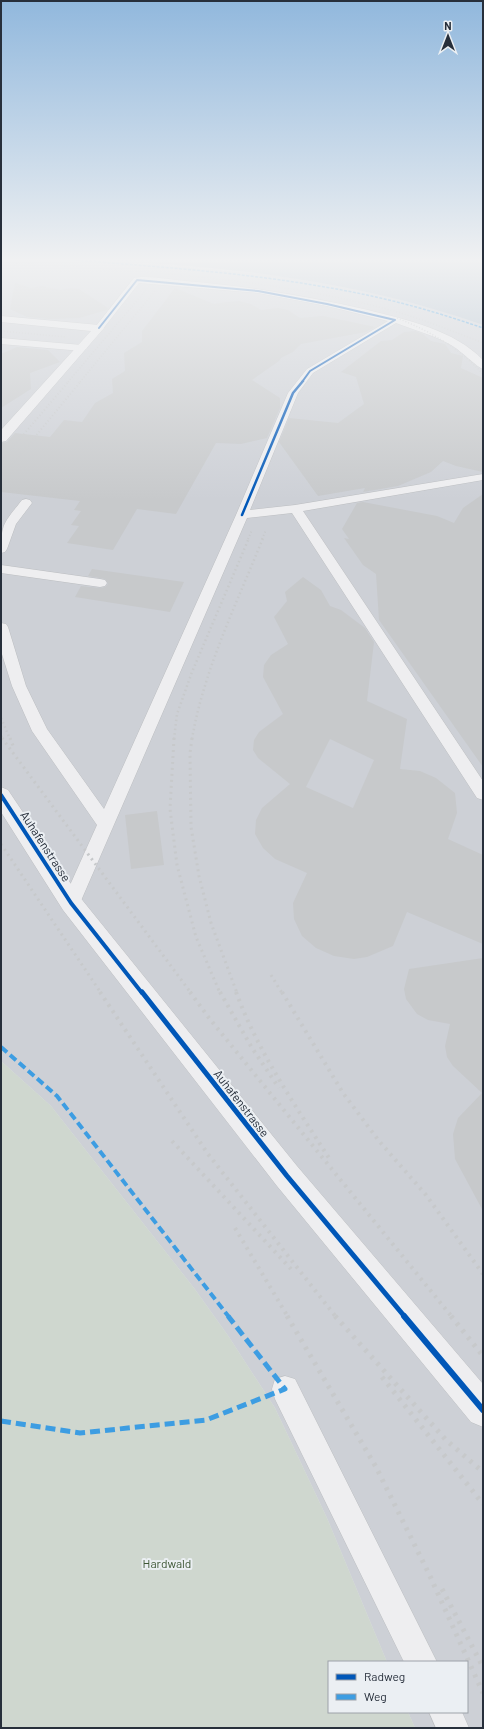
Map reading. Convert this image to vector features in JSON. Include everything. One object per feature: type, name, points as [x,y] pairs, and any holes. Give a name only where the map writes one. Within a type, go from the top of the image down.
[{"type":"street","points":[[1,438],[90,339]]},
{"type":"street","name":"Auhafenstrasse","points":[[1,795],[71,903],[287,1176],[483,1410]]},
{"type":"lane","points":[[71,903],[242,515],[293,393],[310,371],[364,339]]},
{"type":"lane","points":[[445,339],[456,343],[469,351],[483,366]]},
{"type":"lane","points":[[1,341],[82,348]]},
{"type":"lane","points":[[242,515],[296,509],[483,477]]},
{"type":"lane","points":[[1,549],[10,524],[26,503]]},
{"type":"lane","points":[[296,509],[483,794]]},
{"type":"lane","points":[[1,569],[100,582]]},
{"type":"lane","points":[[1,627],[19,686],[40,731],[106,825]]},
{"type":"lane","points":[[285,1389],[421,1661]]},
{"type":"lane","points":[[446,1713],[453,1728]]},
{"type":"shaded area","points":[[1,339],[483,339],[483,1728],[415,1728],[408,1713],[468,1713],[468,1661],[387,1661],[327,1518],[275,1408],[229,1337],[194,1288],[51,1106],[1,1061]]},
{"type":"green space","name":"Hardwald","points":[[1,1061],[51,1106],[194,1288],[229,1337],[275,1408],[327,1518],[387,1661],[328,1661],[328,1713],[408,1713],[415,1728],[1,1728]]},
{"type":"building","points":[[142,339],[330,339],[301,344],[293,352],[281,358],[252,380],[280,398],[280,408],[267,438],[241,444],[216,443],[176,514],[137,509],[113,550],[67,543],[79,526],[71,525],[81,511],[74,510],[80,501],[1,492],[1,443],[7,442],[15,433],[50,437],[64,420],[82,422],[95,403],[113,393],[112,379],[125,371],[124,353],[142,342]]},
{"type":"building","points":[[394,339],[428,339],[431,341],[445,344],[451,353],[463,356],[461,368],[483,378],[483,472],[456,466],[443,461],[431,472],[398,486],[363,492],[365,488],[318,496],[279,442],[289,418],[338,423],[364,404],[356,377],[341,372],[381,341]]},
{"type":"building","points":[[17,347],[48,350],[60,362],[30,373],[31,389],[1,408],[1,354]]},
{"type":"building","points":[[483,494],[483,767],[379,620],[376,574],[363,565],[344,538],[349,539],[342,529],[357,503],[363,502],[437,516],[454,523],[463,508]]},
{"type":"building","points":[[92,569],[184,582],[170,612],[75,597],[81,586],[100,588],[105,587],[108,584],[105,579],[88,576]]},
{"type":"building","points":[[303,577],[321,590],[330,606],[341,610],[365,628],[374,642],[367,701],[407,719],[400,769],[420,771],[436,778],[455,793],[457,813],[448,839],[483,855],[483,944],[407,912],[393,946],[367,957],[354,959],[334,956],[316,948],[302,936],[294,919],[293,903],[307,873],[275,859],[263,848],[255,834],[256,820],[262,808],[290,784],[258,758],[253,750],[254,740],[259,732],[283,714],[263,677],[264,665],[271,655],[288,644],[274,617],[287,601],[285,592]],"holes":[[[330,739],[374,760],[353,808],[306,787]]]},
{"type":"building","points":[[157,811],[164,865],[131,869],[125,815]]},
{"type":"building","points":[[483,958],[483,1211],[455,1159],[453,1134],[458,1118],[482,1093],[453,1066],[447,1057],[445,1046],[450,1024],[428,1020],[417,1014],[406,999],[404,989],[409,969]]},
{"type":"railway","points":[[68,382],[105,339]]},
{"type":"railway","points":[[80,382],[116,339]]},
{"type":"railway","points":[[439,339],[454,348],[483,374]]},
{"type":"railway","points":[[472,339],[483,343]]},
{"type":"railway","points":[[1,461],[69,381]]},
{"type":"railway","points":[[1,478],[81,381]]},
{"type":"railway","points":[[248,539],[252,530]]},
{"type":"railway","points":[[262,539],[266,530]]},
{"type":"railway","points":[[174,739],[177,714],[192,672],[249,538]]},
{"type":"railway","points":[[192,739],[204,687],[222,637],[263,538]]},
{"type":"railway","points":[[1,718],[10,739]]},
{"type":"railway","points":[[2,738],[191,993]]},
{"type":"railway","points":[[10,738],[14,748]]},
{"type":"railway","points":[[174,738],[170,809],[177,865],[196,937],[220,993]]},
{"type":"railway","points":[[192,738],[190,753],[191,827],[199,876],[211,923],[237,993]]},
{"type":"railway","points":[[1,844],[101,993]]},
{"type":"railway","points":[[271,975],[282,993]]},
{"type":"railway","points":[[100,992],[208,1154],[336,1317]]},
{"type":"railway","points":[[190,992],[209,1018],[452,1317]]},
{"type":"railway","points":[[220,992],[252,1048],[279,1088]]},
{"type":"railway","points":[[236,992],[266,1057],[290,1098],[329,1158]]},
{"type":"railway","points":[[282,992],[343,1093],[379,1141],[426,1195],[483,1274]]},
{"type":"railway","points":[[172,1141],[291,1269]]},
{"type":"railway","points":[[235,1228],[288,1317]]},
{"type":"railway","points":[[287,1316],[376,1467],[429,1574],[483,1693]]},
{"type":"railway","points":[[335,1316],[446,1440],[483,1472]]},
{"type":"railway","points":[[451,1316],[483,1356]]},
{"type":"railway","points":[[382,1377],[483,1504]]},
{"type":"railway","points":[[442,1589],[483,1667]]},
{"type":"marked path","points":[[1,1047],[57,1096],[285,1389],[206,1420],[80,1433],[1,1421]]},
{"type":"cycle path","points":[[242,515],[293,393],[310,371],[364,339]]},
{"type":"cycle path","points":[[1,795],[71,903],[287,1176],[483,1410]]}]
